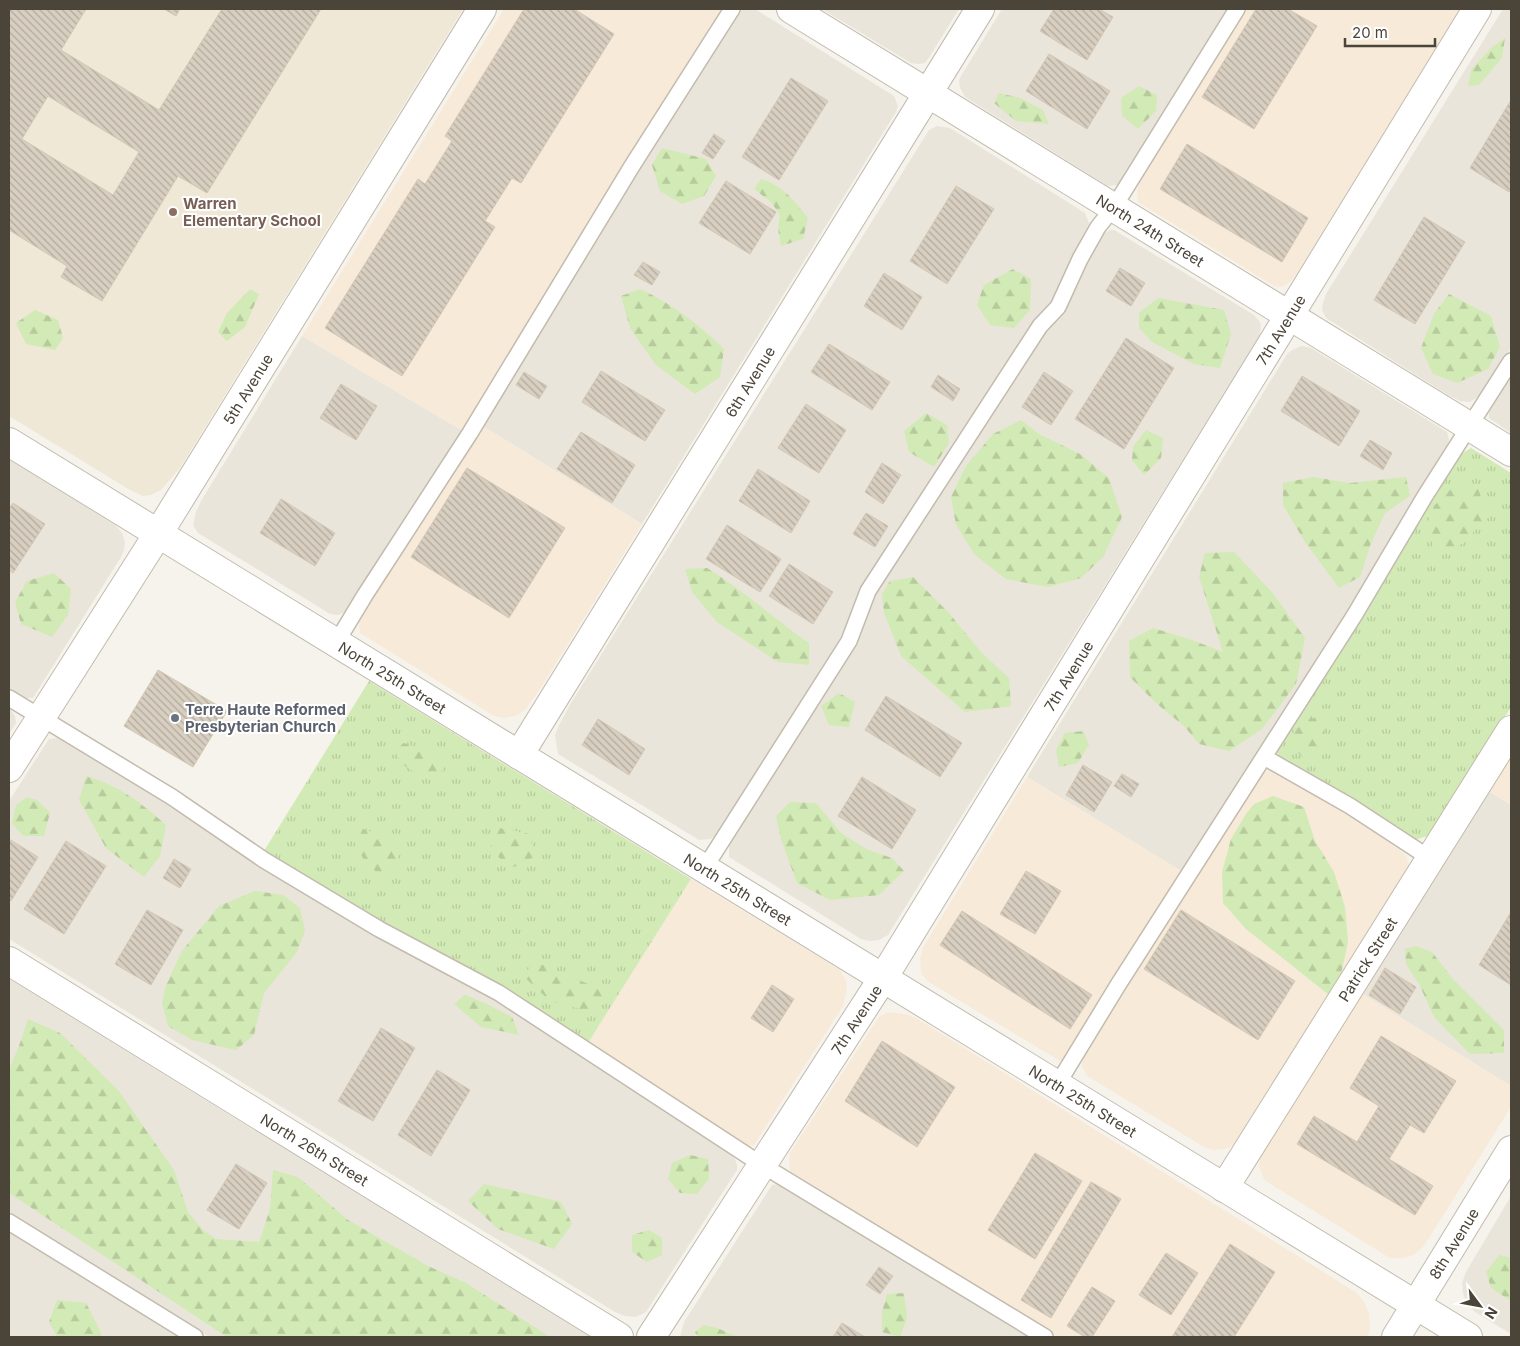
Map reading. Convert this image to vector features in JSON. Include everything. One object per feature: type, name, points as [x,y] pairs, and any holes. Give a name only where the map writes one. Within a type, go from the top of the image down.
[{"type":"street","name":"5th Avenue","points":[[9,768],[158,534],[482,9]]},
{"type":"street","name":"North 24th Street","points":[[791,9],[1511,452]]},
{"type":"street","name":"6th Avenue","points":[[519,755],[980,9]]},
{"type":"street","name":"7th Avenue","points":[[651,1337],[882,978],[1477,9]]},
{"type":"street","name":"North 25th Street","points":[[9,442],[1468,1337]]},
{"type":"street","name":"Patrick Street","points":[[1224,1188],[1511,730]]},
{"type":"street","name":"North 26th Street","points":[[9,961],[619,1337]]},
{"type":"street","name":"8th Avenue","points":[[1396,1337],[1511,1150]]},
{"type":"lane","points":[[336,643],[470,433],[632,166],[732,9]]},
{"type":"lane","points":[[704,869],[849,641],[868,591],[1040,326],[1058,307],[1080,259],[1098,227],[1114,207],[1237,9]]},
{"type":"lane","points":[[1057,1085],[1118,985],[1354,616],[1425,496],[1511,361]]},
{"type":"lane","points":[[9,698],[172,798],[280,870],[379,928],[499,993],[762,1165],[1045,1337]]},
{"type":"lane","points":[[1264,757],[1350,806],[1431,859]]},
{"type":"lane","points":[[9,1222],[195,1337]]},
{"type":"shaded area","name":"Warren Elementary School","points":[[9,9],[463,9],[180,468],[161,490],[151,495],[143,496],[130,490],[9,416]]},
{"type":"shaded area","points":[[504,9],[724,9],[463,431],[302,336]]},
{"type":"shaded area","points":[[741,9],[755,9],[894,96],[898,106],[642,524],[481,425],[636,170]]},
{"type":"shaded area","points":[[822,9],[959,9],[925,63],[919,64],[911,63]]},
{"type":"shaded area","points":[[1002,9],[1229,9],[1126,177],[1117,185],[1108,186],[965,97],[960,88],[959,81],[961,76]]},
{"type":"shaded area","points":[[1245,9],[1460,9],[1297,274],[1289,283],[1282,287],[1274,286],[1138,202],[1137,192],[1140,180]]},
{"type":"shaded area","points":[[1503,9],[1511,9],[1511,348],[1481,395],[1470,402],[1460,401],[1448,395],[1326,318],[1322,310],[1326,294]]},
{"type":"shaded area","points":[[937,126],[950,128],[1085,213],[1089,223],[1051,303],[842,640],[719,833],[711,839],[699,840],[558,754],[555,735],[571,703],[929,130]]},
{"type":"shaded area","points":[[1110,230],[1114,230],[1254,315],[1260,322],[1259,337],[888,935],[879,940],[861,939],[729,857],[730,839],[873,594],[1086,258],[1102,235]]},
{"type":"shaded area","points":[[302,336],[463,431],[357,598],[345,612],[338,615],[330,614],[198,533],[193,525],[201,501]]},
{"type":"shaded area","points":[[1302,346],[1311,348],[1447,432],[1449,440],[1447,450],[1352,611],[1183,872],[1027,777],[1287,354]]},
{"type":"shaded area","points":[[1511,372],[1511,433],[1489,418],[1489,411]]},
{"type":"shaded area","points":[[481,425],[642,524],[540,689],[525,710],[516,716],[504,718],[494,716],[360,633],[359,626],[360,619],[372,597]]},
{"type":"shaded area","points":[[9,459],[115,525],[122,533],[125,542],[121,557],[33,698],[26,698],[9,689]]},
{"type":"shaded area","points":[[9,707],[15,716],[16,723],[9,734]]},
{"type":"shaded area","points":[[49,739],[67,740],[500,1001],[725,1150],[735,1159],[737,1170],[646,1312],[636,1317],[625,1316],[615,1312],[9,939],[9,801]]},
{"type":"shaded area","points":[[1511,755],[1511,805],[1488,791]]},
{"type":"shaded area","points":[[1272,769],[1350,813],[1406,855],[1410,869],[1241,1137],[1232,1146],[1213,1150],[1204,1147],[1087,1076],[1082,1066],[1083,1055],[1124,984],[1262,773]]},
{"type":"shaded area","points":[[1027,777],[1183,872],[1065,1058],[1060,1061],[927,981],[921,972],[920,958],[924,946]]},
{"type":"shaded area","points":[[1488,791],[1511,805],[1511,1086],[1361,993]]},
{"type":"shaded area","points":[[691,879],[840,970],[846,981],[847,989],[843,1006],[754,1145],[746,1147],[588,1043]]},
{"type":"shaded area","points":[[9,979],[590,1337],[209,1337],[9,1214]]},
{"type":"shaded area","points":[[1361,993],[1511,1086],[1511,1107],[1424,1246],[1414,1255],[1403,1258],[1390,1258],[1264,1180],[1259,1166],[1263,1149]]},
{"type":"shaded area","points":[[888,1012],[905,1014],[916,1018],[1357,1293],[1369,1313],[1370,1329],[1368,1337],[1058,1337],[790,1171],[790,1153],[879,1017]]},
{"type":"shaded area","points":[[784,1184],[1033,1337],[680,1337],[684,1322],[772,1185]]},
{"type":"shaded area","points":[[1511,1196],[1511,1334],[1475,1312],[1467,1304],[1462,1283],[1466,1272]]},
{"type":"shaded area","points":[[9,1230],[182,1337],[9,1337]]},
{"type":"green space","points":[[1505,38],[1502,58],[1479,85],[1468,86],[1471,70],[1491,48]]},
{"type":"green space","points":[[1139,86],[1157,95],[1156,111],[1138,129],[1122,116],[1121,98]]},
{"type":"green space","points":[[999,93],[1020,98],[1043,110],[1049,124],[1016,121],[994,103]]},
{"type":"green space","points":[[662,148],[706,159],[716,176],[704,196],[682,204],[660,191],[652,165]]},
{"type":"green space","points":[[761,179],[782,190],[808,218],[803,239],[781,246],[778,229],[780,215],[771,202],[754,189]]},
{"type":"green space","points":[[1013,269],[1031,279],[1030,310],[1014,328],[990,325],[977,305],[984,285]]},
{"type":"green space","points":[[250,289],[259,294],[245,327],[227,341],[218,332],[227,313]]},
{"type":"green space","points":[[640,289],[664,301],[685,315],[724,349],[720,377],[695,394],[656,365],[630,328],[621,296]]},
{"type":"green space","points":[[1449,294],[1491,316],[1500,347],[1488,369],[1457,383],[1433,374],[1421,348],[1434,314]]},
{"type":"green space","points":[[1158,298],[1224,310],[1231,334],[1220,368],[1194,364],[1152,342],[1139,328],[1139,313]]},
{"type":"green space","points":[[35,310],[58,320],[63,338],[55,350],[26,344],[16,323]]},
{"type":"green space","points":[[926,413],[947,425],[949,443],[934,467],[909,452],[904,431]]},
{"type":"green space","points":[[1021,420],[1039,434],[1080,454],[1109,478],[1122,517],[1103,557],[1081,578],[1048,587],[1006,579],[975,555],[956,525],[951,497],[966,466],[993,434]]},
{"type":"green space","points":[[1146,430],[1163,438],[1161,458],[1144,475],[1132,460],[1133,447]]},
{"type":"green space","points":[[1471,448],[1511,473],[1511,707],[1436,830],[1430,835],[1415,840],[1280,758],[1276,751],[1458,456]]},
{"type":"green space","points":[[1313,477],[1350,483],[1406,477],[1410,496],[1385,513],[1371,543],[1360,577],[1339,588],[1305,542],[1283,505],[1283,483]]},
{"type":"green space","points":[[1454,486],[1478,488],[1488,518],[1457,548],[1434,548],[1426,527],[1434,506]]},
{"type":"green space","points":[[1234,552],[1272,592],[1305,638],[1296,684],[1262,729],[1229,751],[1199,744],[1184,726],[1157,704],[1130,677],[1129,641],[1153,628],[1223,652],[1199,577],[1205,553]]},
{"type":"green space","points":[[707,568],[809,643],[809,665],[778,662],[717,622],[692,592],[685,569]]},
{"type":"green space","points":[[54,573],[71,589],[68,615],[52,637],[21,624],[15,602],[27,581]]},
{"type":"green space","points":[[913,577],[949,613],[981,652],[1009,678],[1011,706],[965,712],[901,656],[884,613],[882,594],[890,581]]},
{"type":"green space","points":[[369,681],[691,879],[588,1043],[501,985],[380,921],[264,851]]},
{"type":"green space","points":[[839,693],[855,702],[849,727],[829,725],[821,706]]},
{"type":"green space","points":[[1307,717],[1325,721],[1324,750],[1303,758],[1292,746],[1293,733]]},
{"type":"green space","points":[[1083,731],[1089,744],[1078,763],[1059,767],[1056,750],[1065,733]]},
{"type":"green space","points":[[404,743],[435,754],[444,770],[421,776],[403,765],[393,749]]},
{"type":"green space","points":[[86,776],[109,785],[129,796],[166,825],[160,856],[144,877],[106,848],[79,800]]},
{"type":"green space","points":[[1273,796],[1304,807],[1315,841],[1334,872],[1345,907],[1348,942],[1341,974],[1329,995],[1246,929],[1223,903],[1222,872],[1231,839],[1254,804]]},
{"type":"green space","points":[[27,797],[37,800],[50,813],[44,836],[23,836],[12,823],[16,805]]},
{"type":"green space","points":[[790,802],[816,803],[841,833],[868,850],[892,858],[904,871],[879,895],[830,900],[797,883],[781,839],[776,816]]},
{"type":"green space","points":[[500,828],[530,834],[534,857],[514,867],[503,862],[490,847]]},
{"type":"green space","points":[[363,829],[395,839],[400,865],[385,878],[367,865],[355,844]]},
{"type":"green space","points":[[255,891],[283,895],[300,908],[305,931],[297,952],[264,993],[254,1035],[236,1050],[192,1040],[168,1026],[162,1003],[166,985],[182,951],[219,906]]},
{"type":"green space","points":[[1416,946],[1432,952],[1453,979],[1504,1030],[1504,1053],[1470,1054],[1434,1017],[1420,986],[1406,964],[1405,949]]},
{"type":"green space","points":[[536,962],[605,991],[596,1013],[550,1001],[522,975]]},
{"type":"green space","points":[[465,995],[512,1017],[519,1035],[481,1027],[454,1004]]},
{"type":"green space","points":[[28,1019],[60,1033],[118,1090],[174,1170],[188,1212],[204,1231],[216,1239],[259,1242],[270,1209],[273,1170],[298,1177],[348,1220],[428,1266],[466,1283],[550,1337],[227,1337],[9,1193],[9,1069]]},
{"type":"green space","points":[[690,1155],[708,1159],[709,1179],[697,1194],[680,1193],[668,1179],[672,1163]]},
{"type":"green space","points":[[484,1184],[561,1202],[572,1224],[554,1249],[498,1229],[468,1201]]},
{"type":"green space","points":[[649,1230],[662,1238],[662,1255],[647,1262],[632,1252],[632,1235]]},
{"type":"green space","points":[[1499,1255],[1511,1258],[1511,1301],[1491,1288],[1486,1272]]},
{"type":"green space","points":[[904,1293],[907,1318],[900,1337],[882,1332],[882,1312],[887,1294]]},
{"type":"green space","points":[[57,1300],[86,1303],[102,1335],[100,1337],[57,1337],[49,1322]]},
{"type":"green space","points":[[704,1325],[738,1337],[697,1337],[695,1332]]},
{"type":"building","points":[[9,9],[86,9],[61,50],[159,110],[222,9],[321,9],[207,193],[178,176],[102,301],[61,277],[67,266],[9,230]],"holes":[[[48,96],[139,152],[113,195],[22,139]]]},
{"type":"building","points":[[164,9],[180,9],[176,16]]},
{"type":"building","points":[[524,9],[574,9],[614,34],[521,183],[512,178],[485,221],[495,227],[402,376],[325,328],[418,179],[425,184],[452,141],[445,136]]},
{"type":"building","points":[[1054,9],[1099,9],[1113,17],[1087,60],[1040,31]]},
{"type":"building","points":[[1256,9],[1288,9],[1317,26],[1254,129],[1202,97]]},
{"type":"building","points":[[1049,54],[1110,91],[1087,129],[1026,91]]},
{"type":"building","points":[[791,78],[828,101],[779,180],[742,157]]},
{"type":"building","points":[[1511,100],[1511,188],[1509,192],[1470,168]]},
{"type":"building","points":[[714,134],[725,141],[713,159],[702,153]]},
{"type":"building","points":[[1187,144],[1308,218],[1282,262],[1160,189]]},
{"type":"building","points":[[726,181],[776,212],[750,254],[699,223]]},
{"type":"building","points":[[956,186],[994,209],[947,284],[910,261]]},
{"type":"building","points":[[1424,217],[1465,242],[1415,324],[1374,300]]},
{"type":"building","points":[[643,262],[660,272],[652,285],[634,275]]},
{"type":"building","points":[[1120,268],[1145,283],[1131,306],[1106,291]]},
{"type":"building","points":[[884,273],[922,297],[902,330],[864,306]]},
{"type":"building","points":[[1126,338],[1174,368],[1124,449],[1075,419]]},
{"type":"building","points":[[829,344],[890,382],[872,410],[811,372]]},
{"type":"building","points":[[601,371],[665,410],[645,441],[582,402]]},
{"type":"building","points":[[524,372],[547,386],[539,399],[516,385]]},
{"type":"building","points":[[1044,372],[1073,391],[1051,425],[1022,407]]},
{"type":"building","points":[[938,375],[960,389],[953,401],[931,387]]},
{"type":"building","points":[[1302,376],[1360,411],[1339,446],[1281,411]]},
{"type":"building","points":[[341,384],[377,406],[356,440],[320,418]]},
{"type":"building","points":[[806,404],[846,430],[819,473],[778,448]]},
{"type":"building","points":[[581,432],[635,465],[612,503],[557,469]]},
{"type":"building","points":[[1370,440],[1392,453],[1383,470],[1360,456]]},
{"type":"building","points":[[882,463],[901,475],[883,504],[865,492]]},
{"type":"building","points":[[467,468],[565,528],[509,618],[411,557]]},
{"type":"building","points":[[758,469],[810,501],[791,533],[739,501]]},
{"type":"building","points":[[281,499],[335,533],[315,566],[260,533]]},
{"type":"building","points":[[13,503],[45,524],[13,573],[9,570],[9,509]]},
{"type":"building","points":[[866,513],[888,526],[875,547],[853,534]]},
{"type":"building","points":[[727,525],[781,559],[760,592],[706,559]]},
{"type":"building","points":[[789,564],[833,592],[813,624],[769,596]]},
{"type":"building","name":"Terre Haute Reformed Presbyterian Church","points":[[158,670],[227,711],[193,767],[124,726]]},
{"type":"building","points":[[886,696],[962,743],[940,777],[865,730]]},
{"type":"building","points":[[598,719],[645,749],[629,775],[582,745]]},
{"type":"building","points":[[1083,765],[1112,782],[1094,812],[1066,795]]},
{"type":"building","points":[[1122,774],[1139,784],[1131,797],[1114,786]]},
{"type":"building","points":[[862,777],[916,810],[892,849],[838,816]]},
{"type":"building","points":[[9,839],[38,857],[11,901],[9,899]]},
{"type":"building","points":[[66,841],[106,866],[64,934],[24,909]]},
{"type":"building","points":[[174,859],[191,869],[180,888],[163,878]]},
{"type":"building","points":[[1026,871],[1061,891],[1035,934],[1000,914]]},
{"type":"building","points":[[147,910],[183,930],[151,985],[115,964]]},
{"type":"building","points":[[1181,910],[1295,981],[1258,1040],[1144,969]]},
{"type":"building","points":[[962,911],[1092,995],[1070,1029],[940,945]]},
{"type":"building","points":[[1511,912],[1511,985],[1479,965]]},
{"type":"building","points":[[1385,968],[1416,987],[1400,1014],[1369,995]]},
{"type":"building","points":[[772,985],[794,999],[773,1032],[751,1018]]},
{"type":"building","points":[[381,1028],[415,1048],[373,1121],[338,1101]]},
{"type":"building","points":[[1381,1036],[1456,1081],[1424,1133],[1410,1125],[1389,1159],[1433,1186],[1415,1215],[1297,1144],[1314,1116],[1357,1142],[1379,1106],[1350,1088]]},
{"type":"building","points":[[882,1041],[955,1087],[917,1147],[845,1101]]},
{"type":"building","points":[[437,1070],[470,1090],[431,1156],[398,1135]]},
{"type":"building","points":[[1035,1153],[1082,1181],[1035,1259],[988,1230]]},
{"type":"building","points":[[236,1164],[267,1183],[239,1229],[207,1210]]},
{"type":"building","points":[[1091,1182],[1121,1199],[1051,1318],[1021,1300]]},
{"type":"building","points":[[1230,1244],[1275,1272],[1234,1337],[1172,1337]]},
{"type":"building","points":[[1166,1253],[1198,1273],[1171,1315],[1139,1295]]},
{"type":"building","points":[[879,1267],[893,1276],[880,1294],[866,1285]]},
{"type":"building","points":[[1092,1287],[1115,1301],[1092,1337],[1085,1337],[1067,1326]]},
{"type":"building","points":[[842,1323],[865,1337],[833,1337]]},
{"type":"place","name":"Warren Elementary School","points":[[173,212]]},
{"type":"place","name":"Terre Haute Reformed Presbyterian Church","points":[[175,718]]}]
